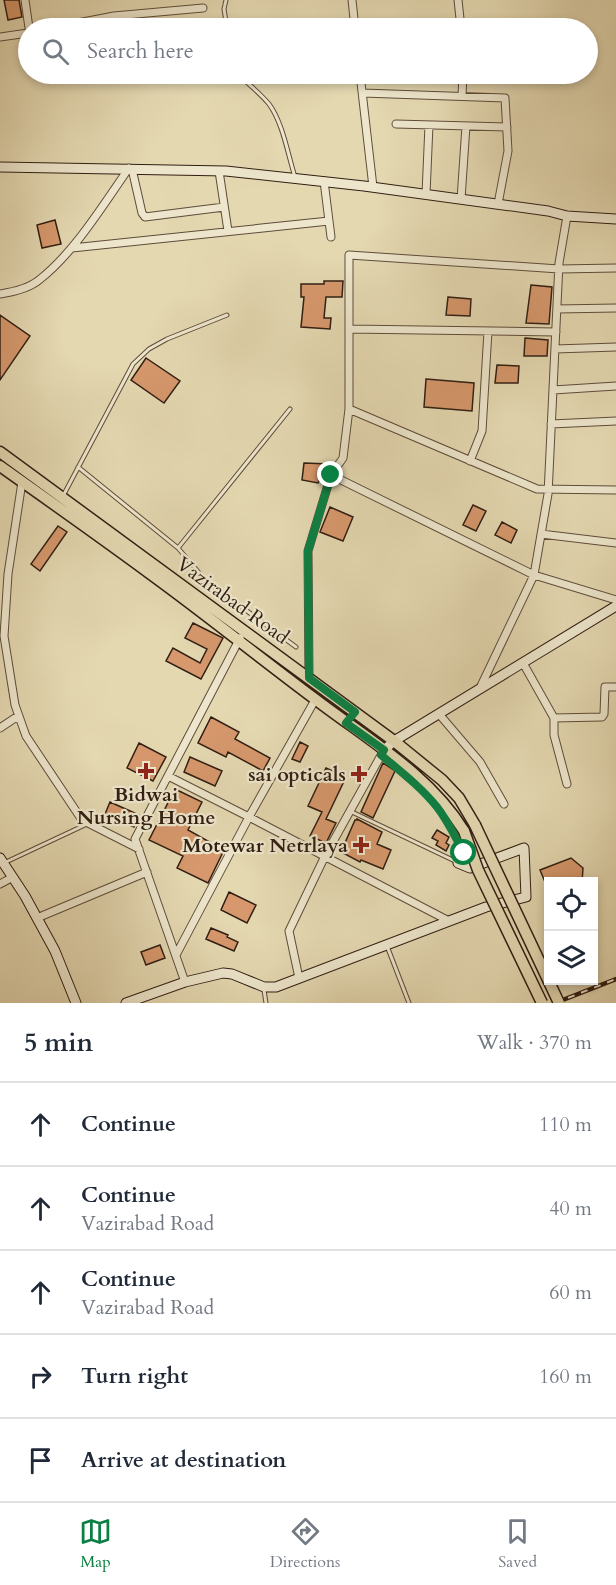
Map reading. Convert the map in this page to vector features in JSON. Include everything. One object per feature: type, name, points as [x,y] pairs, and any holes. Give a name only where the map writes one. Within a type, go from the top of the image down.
[{"type":"main road","name":"Vazirabad Road","points":[[0,452],[242,636],[315,700],[382,753],[416,776],[436,794],[464,831],[478,870],[542,1003]]},
{"type":"main road","name":"Vazirabad Road","points":[[0,466],[153,575],[242,636],[309,678],[442,780],[459,798],[475,825],[559,1003]]},
{"type":"main road","points":[[346,723],[355,712]]},
{"type":"street","points":[[25,0],[28,18]]},
{"type":"street","points":[[352,0],[354,18]]},
{"type":"street","points":[[458,0],[460,18]]},
{"type":"street","points":[[104,18],[203,8]]},
{"type":"street","points":[[0,37],[18,34]]},
{"type":"street","points":[[362,84],[373,187]]},
{"type":"street","points":[[462,96],[463,84]]},
{"type":"street","points":[[363,93],[505,98],[508,154],[498,204]]},
{"type":"street","points":[[396,124],[507,127]]},
{"type":"street","points":[[426,194],[429,125]]},
{"type":"street","points":[[461,199],[466,126]]},
{"type":"street","points":[[0,167],[219,171],[373,187],[548,211],[567,216],[616,219]]},
{"type":"street","points":[[131,169],[145,217],[224,207]]},
{"type":"street","points":[[0,294],[16,291],[38,282],[72,248],[131,169]]},
{"type":"street","points":[[219,171],[228,231]]},
{"type":"street","points":[[324,182],[332,237]]},
{"type":"street","points":[[479,690],[534,575],[548,489],[559,269],[567,216]]},
{"type":"street","points":[[72,248],[329,221]]},
{"type":"street","points":[[309,678],[308,551],[331,475],[344,458],[349,409],[349,255],[559,269],[616,268]]},
{"type":"street","points":[[557,309],[616,308]]},
{"type":"street","points":[[349,329],[556,332]]},
{"type":"street","points":[[470,461],[482,431],[488,331]]},
{"type":"street","points":[[555,349],[616,347]]},
{"type":"street","points":[[553,390],[616,386]]},
{"type":"street","points":[[349,409],[537,489],[616,490]]},
{"type":"street","points":[[551,424],[616,421]]},
{"type":"street","points":[[331,475],[534,575],[616,600]]},
{"type":"street","points":[[22,482],[8,574],[4,636],[18,716],[26,736],[82,820],[139,849]]},
{"type":"street","points":[[541,534],[616,543]]},
{"type":"street","points":[[299,978],[289,931],[325,856],[382,753],[394,741],[616,606]]},
{"type":"street","points":[[185,982],[135,839],[242,636]]},
{"type":"street","points":[[523,663],[554,718],[554,735],[567,784]]},
{"type":"street","points":[[554,718],[602,717],[605,687],[616,687]]},
{"type":"street","points":[[176,955],[249,817],[315,700]]},
{"type":"street","points":[[439,714],[480,762],[504,804]]},
{"type":"street","points":[[0,728],[18,716]]},
{"type":"street","points":[[168,776],[449,921]]},
{"type":"street","points":[[126,1003],[185,982],[224,973],[264,987],[276,987],[486,907],[526,897],[524,848],[470,868],[458,863]]},
{"type":"street","points":[[2,860],[37,918],[76,1003]]},
{"type":"street","points":[[37,918],[147,872]]},
{"type":"street","points":[[0,885],[13,877]]},
{"type":"lane","points":[[225,18],[226,0]]},
{"type":"lane","points":[[248,84],[269,105],[279,123],[295,178]]},
{"type":"lane","points":[[62,498],[134,364],[149,349],[167,339],[228,315]]},
{"type":"lane","points":[[178,548],[290,409]]},
{"type":"lane","points":[[78,467],[178,548],[206,580],[296,647]]},
{"type":"lane","points":[[382,753],[438,809],[449,825],[470,868]]},
{"type":"lane","points":[[350,811],[458,863]]},
{"type":"lane","points":[[2,860],[89,824]]},
{"type":"lane","points":[[386,945],[409,1003]]},
{"type":"lane","points":[[264,987],[266,1003]]},
{"type":"building","points":[[4,0],[19,0],[22,17],[8,20]]},
{"type":"building","points":[[55,220],[61,244],[42,248],[37,225]]},
{"type":"building","points":[[324,281],[343,281],[342,297],[326,297],[324,318],[331,318],[330,329],[301,327],[304,297],[301,297],[301,284],[324,284]]},
{"type":"building","points":[[531,285],[552,287],[549,324],[526,323]]},
{"type":"building","points":[[448,297],[471,299],[470,316],[446,315]]},
{"type":"building","points":[[0,315],[30,336],[0,380]]},
{"type":"building","points":[[525,338],[548,340],[547,356],[524,356]]},
{"type":"building","points":[[146,358],[180,381],[164,403],[131,380]]},
{"type":"building","points":[[497,365],[519,366],[518,383],[495,383]]},
{"type":"building","points":[[426,379],[474,383],[472,411],[424,407]]},
{"type":"building","points":[[304,463],[328,464],[318,483],[302,480]]},
{"type":"building","points":[[473,505],[486,511],[476,531],[463,525]]},
{"type":"building","points":[[330,507],[353,517],[343,541],[320,532]]},
{"type":"building","points":[[502,522],[517,530],[511,543],[495,535]]},
{"type":"building","points":[[58,526],[67,532],[40,571],[31,564]]},
{"type":"building","points":[[193,623],[223,638],[201,679],[166,661],[173,648],[200,663],[207,649],[185,638]]},
{"type":"building","points":[[211,717],[239,732],[235,739],[270,758],[263,771],[228,752],[226,757],[198,743]]},
{"type":"building","points":[[300,742],[308,746],[300,762],[292,759]]},
{"type":"building","points":[[139,743],[166,757],[153,781],[127,768]]},
{"type":"building","points":[[190,757],[222,771],[215,786],[184,772]]},
{"type":"building","points":[[383,763],[395,771],[373,818],[361,812]]},
{"type":"building","points":[[326,768],[346,777],[326,819],[336,823],[326,843],[310,836],[322,812],[308,806]]},
{"type":"building","points":[[175,789],[202,802],[188,830],[224,850],[208,883],[177,868],[183,856],[149,840]]},
{"type":"building","points":[[110,802],[139,815],[134,827],[105,814]]},
{"type":"building","points":[[357,819],[382,832],[377,844],[391,850],[383,869],[361,860],[360,862],[341,852]]},
{"type":"building","points":[[437,830],[449,837],[446,851],[436,845],[438,841],[432,838]]},
{"type":"building","points":[[571,858],[583,868],[582,877],[544,877],[544,880],[540,870]]},
{"type":"building","points":[[229,892],[256,905],[247,923],[221,910]]},
{"type":"building","points":[[211,928],[238,942],[234,951],[206,939]]},
{"type":"building","points":[[160,945],[165,958],[146,965],[141,952]]},
{"type":"railway","points":[[555,1003],[616,979]]},
{"type":"place","name":"Bidwai Nursing Home","points":[[146,771]]},
{"type":"place","name":"sai opticals","points":[[359,774]]},
{"type":"place","name":"Motewar Netrlaya","points":[[361,845]]},
{"type":"route","points":[[331,475],[308,551],[309,678],[355,712],[346,723],[384,750],[381,755],[428,797],[449,825],[464,853]]}]
